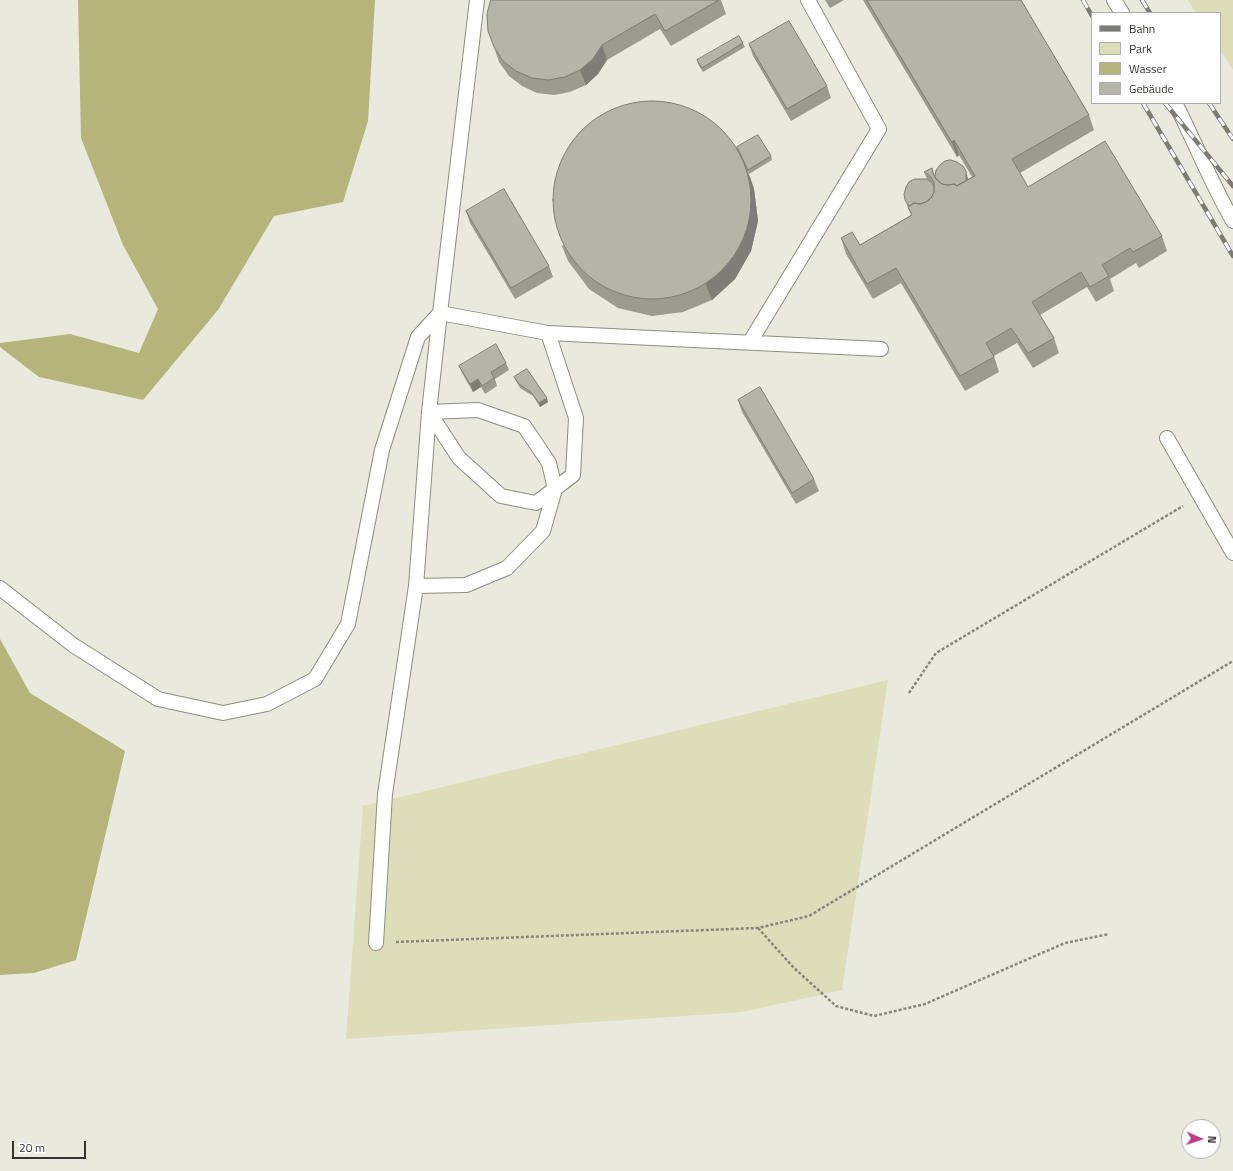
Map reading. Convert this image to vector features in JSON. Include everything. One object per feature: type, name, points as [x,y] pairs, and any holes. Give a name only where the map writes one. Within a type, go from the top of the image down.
[{"type":"lane","points":[[376,943],[385,794],[416,586],[429,412],[477,0]]},
{"type":"lane","points":[[750,342],[879,129],[808,0]]},
{"type":"lane","points":[[1114,0],[1121,12]]},
{"type":"lane","points":[[1176,104],[1192,137],[1215,190],[1233,221]]},
{"type":"lane","points":[[440,313],[548,333],[881,349]]},
{"type":"lane","points":[[0,588],[74,645],[158,699],[223,713],[267,704],[315,680],[348,624],[382,450],[418,337],[440,313]]},
{"type":"lane","points":[[429,412],[459,458],[501,496],[536,503],[573,475],[576,418],[548,333]]},
{"type":"lane","points":[[416,586],[466,585],[507,568],[543,531],[555,489],[549,463],[524,426],[478,410],[429,412]]},
{"type":"lane","points":[[1167,438],[1233,553]]},
{"type":"path","points":[[909,693],[936,653],[1200,496]]},
{"type":"path","points":[[376,943],[758,928],[809,916],[1233,661]]},
{"type":"path","points":[[758,928],[794,968],[836,1006],[874,1016],[925,1004],[1065,943],[1109,934]]},
{"type":"green space","points":[[1188,0],[1233,0],[1233,70],[1221,52],[1221,12],[1195,12]]},
{"type":"green space","points":[[888,680],[842,990],[742,1012],[346,1039],[363,806]]},
{"type":"water","points":[[78,0],[375,0],[368,121],[343,202],[274,216],[218,310],[143,400],[39,377],[0,347],[0,343],[70,334],[139,353],[158,309],[123,245],[81,138]]},
{"type":"water","points":[[0,639],[30,693],[125,751],[76,960],[34,973],[0,975]]},
{"type":"building","points":[[491,0],[719,0],[665,31],[655,14],[602,45],[593,59],[580,70],[565,77],[548,80],[532,78],[516,71],[503,61],[494,47],[488,31],[487,14]]},
{"type":"building","points":[[867,0],[1021,0],[1089,115],[1012,159],[1028,187],[1105,141],[1162,236],[1133,252],[1130,248],[1102,265],[1109,276],[1090,287],[1081,272],[1032,302],[1054,338],[1028,353],[1011,328],[986,343],[994,357],[960,376],[896,268],[867,284],[841,238],[852,232],[860,245],[912,215],[908,207],[914,203],[920,204],[926,202],[931,198],[934,192],[934,182],[930,176],[924,172],[932,168],[933,174],[937,180],[942,184],[947,185],[955,184],[956,186],[975,176],[954,140],[952,142]]},
{"type":"building","points":[[789,21],[827,86],[787,109],[749,44]]},
{"type":"building","points":[[739,36],[743,43],[702,68],[697,60]]},
{"type":"building","points":[[642,101],[662,101],[671,102],[699,112],[715,123],[729,137],[740,153],[744,162],[750,181],[750,219],[740,247],[729,263],[715,277],[699,288],[681,295],[662,299],[642,299],[633,298],[605,288],[589,277],[575,263],[564,247],[557,229],[553,210],[553,190],[554,181],[564,153],[575,137],[589,123],[605,112],[623,105]]},
{"type":"building","points":[[758,135],[771,156],[748,170],[737,147]]},
{"type":"building","points":[[951,160],[963,166],[966,171],[966,181],[956,186],[955,184],[942,184],[935,178],[936,170],[940,165],[945,161]]},
{"type":"building","points":[[915,179],[927,179],[934,186],[934,192],[931,198],[926,202],[920,204],[914,203],[909,206],[905,200],[904,194],[909,182]]},
{"type":"building","points":[[504,189],[549,266],[511,288],[466,211]]},
{"type":"building","points":[[496,344],[506,363],[491,372],[494,378],[482,386],[478,379],[470,384],[459,366]]},
{"type":"building","points":[[527,369],[547,398],[539,403],[531,392],[519,384],[514,377]]},
{"type":"building","points":[[760,387],[814,479],[792,493],[738,400]]},
{"type":"railway","points":[[1083,0],[1091,14]]},
{"type":"railway","points":[[1142,0],[1149,12]]},
{"type":"railway","points":[[1144,104],[1233,256]]},
{"type":"railway","points":[[1166,104],[1233,186]]},
{"type":"railway","points":[[1210,104],[1233,139]]}]
